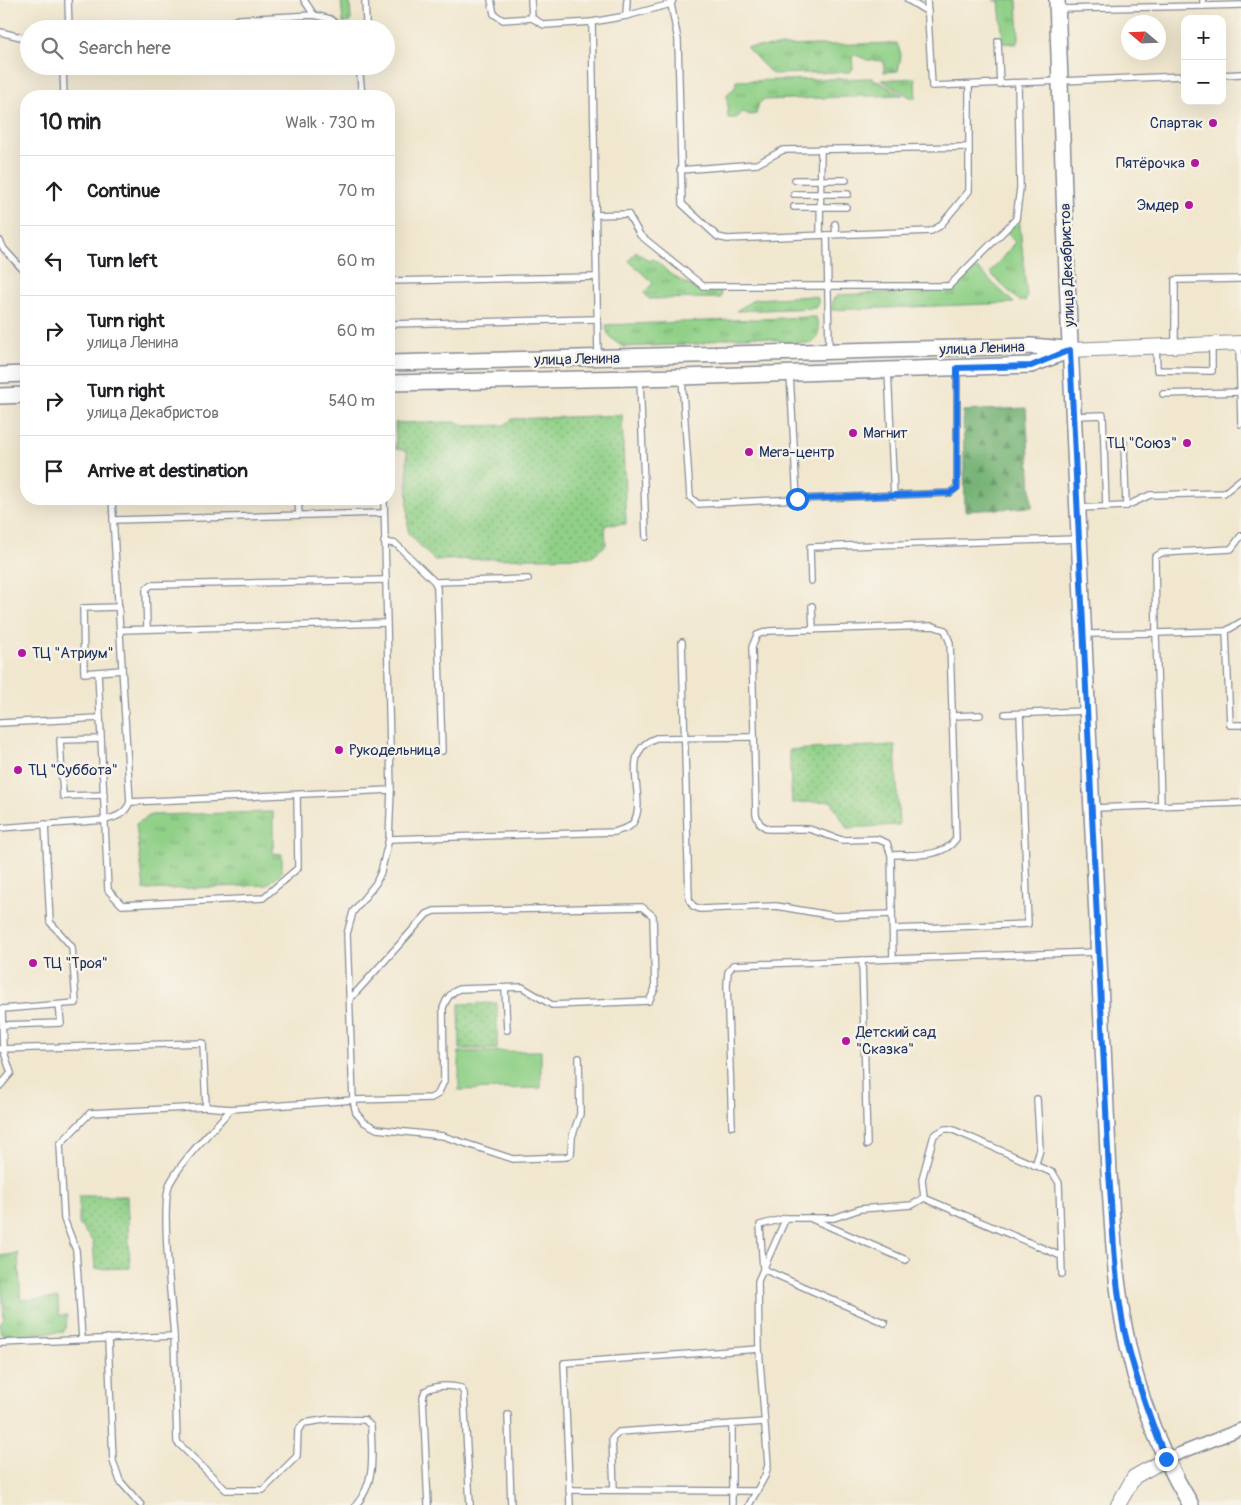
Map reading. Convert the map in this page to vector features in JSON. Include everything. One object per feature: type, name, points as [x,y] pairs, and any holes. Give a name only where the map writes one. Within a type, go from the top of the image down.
[{"type":"main road","name":"улица Декабристов","points":[[1058,4],[1070,350],[1089,711],[1109,1173],[1117,1285],[1124,1328],[1134,1370],[1166,1459],[1191,1505]]},
{"type":"main road","name":"улица Ленина","points":[[395,363],[639,358],[1031,346],[1070,350]]},
{"type":"main road","name":"улица Ленина","points":[[395,384],[1031,366],[1070,350]]},
{"type":"main road","points":[[639,358],[640,378]]},
{"type":"main road","points":[[0,375],[20,374]]},
{"type":"main road","points":[[0,396],[20,395]]},
{"type":"street","points":[[1070,350],[1240,343]]},
{"type":"street","points":[[1118,1505],[1134,1477],[1166,1459],[1241,1429]]},
{"type":"lane","points":[[68,0],[69,20]]},
{"type":"lane","points":[[304,0],[314,15]]},
{"type":"lane","points":[[365,0],[366,20]]},
{"type":"lane","points":[[491,0],[494,14],[503,20],[532,18],[544,25],[592,22],[626,16],[672,2],[678,40],[682,204],[718,236],[726,239],[931,230],[940,226],[969,191],[969,85]]},
{"type":"lane","points":[[531,0],[532,18]]},
{"type":"lane","points":[[626,0],[626,16]]},
{"type":"lane","points":[[908,0],[928,12]]},
{"type":"lane","points":[[927,0],[932,86],[1181,76]]},
{"type":"lane","points":[[1058,4],[1228,3],[1241,5]]},
{"type":"lane","points":[[236,20],[314,15],[331,20]]},
{"type":"lane","points":[[592,22],[598,358]]},
{"type":"lane","points":[[0,32],[20,37]]},
{"type":"lane","points":[[998,41],[1000,84]]},
{"type":"lane","points":[[1226,75],[1241,74]]},
{"type":"lane","points":[[63,75],[64,90]]},
{"type":"lane","points":[[360,75],[361,90]]},
{"type":"lane","points":[[595,215],[628,214],[640,235],[703,286],[949,286],[1016,219],[1020,188],[1018,84]]},
{"type":"lane","points":[[680,170],[757,164],[783,150],[968,147]]},
{"type":"lane","points":[[821,149],[821,207],[828,286],[829,352]]},
{"type":"lane","points":[[795,180],[846,180]]},
{"type":"lane","points":[[794,194],[848,194]]},
{"type":"lane","points":[[794,207],[846,207]]},
{"type":"lane","points":[[835,224],[836,234]]},
{"type":"lane","points":[[0,241],[4,249],[20,266]]},
{"type":"lane","points":[[395,281],[596,277]]},
{"type":"lane","points":[[1175,346],[1175,280],[1241,279]]},
{"type":"lane","points":[[395,324],[596,319]]},
{"type":"lane","points":[[1240,343],[1241,424]]},
{"type":"lane","points":[[1156,346],[1157,370],[1212,371],[1212,344]]},
{"type":"lane","points":[[682,377],[690,497],[698,504],[950,493],[957,488],[957,368]]},
{"type":"lane","points":[[888,371],[894,496]]},
{"type":"lane","points":[[790,373],[797,499]]},
{"type":"lane","points":[[640,378],[646,537]]},
{"type":"lane","points":[[1163,394],[1240,392]]},
{"type":"lane","points":[[1074,416],[1103,415],[1106,507]]},
{"type":"lane","points":[[1124,443],[1126,506]]},
{"type":"lane","points":[[1078,508],[1126,506],[1150,495],[1224,493],[1241,479]]},
{"type":"lane","points":[[0,828],[105,820],[117,816],[126,810],[130,802],[112,505]]},
{"type":"lane","points":[[298,505],[299,515]]},
{"type":"lane","points":[[384,505],[391,790],[389,839],[381,872],[376,883],[353,912],[347,934],[353,1100],[356,1113],[364,1122],[377,1129],[443,1136],[512,1159],[566,1157],[571,1154],[572,1137],[580,1114],[579,1058]]},
{"type":"lane","points":[[113,520],[384,513]]},
{"type":"lane","points":[[1161,806],[1155,557],[1161,553],[1231,549],[1241,536]]},
{"type":"lane","points":[[811,581],[810,547],[1080,539]]},
{"type":"lane","points":[[384,542],[396,544],[435,582],[442,751]]},
{"type":"lane","points":[[435,582],[528,578]]},
{"type":"lane","points":[[147,629],[146,589],[151,585],[385,580]]},
{"type":"lane","points":[[812,606],[813,630]]},
{"type":"lane","points":[[119,607],[82,608],[84,673],[122,670]]},
{"type":"lane","points":[[1085,634],[1226,631],[1241,622]]},
{"type":"lane","points":[[120,630],[386,623]]},
{"type":"lane","points":[[891,855],[942,852],[950,848],[956,839],[950,643],[945,630],[933,626],[768,631],[757,635],[752,647],[756,815],[760,824],[768,829],[808,829],[842,840],[877,839],[887,843],[891,855],[893,959]]},
{"type":"lane","points":[[1226,631],[1230,725],[1241,725]]},
{"type":"lane","points":[[682,642],[689,899],[693,906],[700,909],[776,906],[835,916],[892,914]]},
{"type":"lane","points":[[98,672],[108,890],[122,905],[263,898],[298,868],[297,795]]},
{"type":"lane","points":[[1005,714],[1089,711]]},
{"type":"lane","points":[[892,929],[1028,924],[1020,714]]},
{"type":"lane","points":[[952,716],[980,715]]},
{"type":"lane","points":[[0,723],[100,718]]},
{"type":"lane","points":[[389,839],[615,832],[630,825],[636,813],[636,754],[646,742],[656,738],[753,737]]},
{"type":"lane","points":[[101,738],[60,740],[63,796],[104,795]]},
{"type":"lane","points":[[130,802],[391,790]]},
{"type":"lane","points":[[1093,808],[1241,804]]},
{"type":"lane","points":[[0,1086],[11,1073],[2,1049],[3,1025],[1,1009],[76,1003],[72,947],[50,922],[46,824]]},
{"type":"lane","points":[[82,1339],[76,1250],[64,1220],[60,1144],[90,1113],[206,1107],[231,1109],[353,1100],[431,1098],[438,1094],[444,1081],[444,1008],[445,1001],[454,991],[459,988],[527,988],[552,1005],[649,1001],[655,989],[653,916],[647,908],[642,907],[434,911],[427,914],[350,999]]},
{"type":"lane","points":[[732,1126],[727,985],[728,972],[733,965],[1099,952]]},
{"type":"lane","points":[[862,960],[868,1145]]},
{"type":"lane","points":[[505,988],[506,1030]]},
{"type":"lane","points":[[3,1025],[61,1023],[59,1005]]},
{"type":"lane","points":[[2,1049],[203,1043],[206,1107]]},
{"type":"lane","points":[[1035,1166],[1040,1150],[1037,1099]]},
{"type":"lane","points":[[231,1109],[193,1152],[169,1185],[166,1212],[174,1336],[177,1442],[226,1490],[263,1490],[296,1456],[298,1430],[304,1423],[330,1420],[364,1420],[371,1426],[372,1469],[369,1485],[356,1505]]},
{"type":"lane","points":[[924,1198],[922,1179],[931,1140],[934,1135],[945,1129],[1053,1174],[1059,1184],[1062,1274]]},
{"type":"lane","points":[[763,1269],[760,1226],[786,1218],[834,1218],[860,1209],[912,1205],[924,1198]]},
{"type":"lane","points":[[924,1198],[1061,1256]]},
{"type":"lane","points":[[749,1505],[765,1476],[768,1465],[758,1349],[756,1289],[786,1218]]},
{"type":"lane","points":[[810,1218],[906,1260]]},
{"type":"lane","points":[[763,1269],[885,1323]]},
{"type":"lane","points":[[0,1343],[174,1336]]},
{"type":"lane","points":[[108,1338],[113,1461],[120,1482],[141,1505]]},
{"type":"lane","points":[[570,1505],[564,1363],[758,1349]]},
{"type":"lane","points":[[428,1505],[423,1397],[425,1391],[430,1387],[454,1386],[460,1388],[464,1393],[470,1505]]},
{"type":"lane","points":[[508,1415],[511,1505]]},
{"type":"lane","points":[[614,1490],[612,1439],[619,1432],[763,1422]]},
{"type":"lane","points":[[732,1424],[732,1505]]},
{"type":"lane","points":[[569,1490],[757,1491]]},
{"type":"green space","points":[[341,0],[350,0],[351,20],[343,20]]},
{"type":"green space","points":[[993,0],[1017,0],[1019,40],[1016,44],[1003,43],[999,1]]},
{"type":"green space","points":[[897,43],[901,55],[898,71],[884,72],[884,61],[867,60],[856,55],[852,56],[853,69],[850,72],[772,74],[746,47]]},
{"type":"green space","points":[[872,78],[903,95],[763,100],[759,103],[756,114],[750,115],[743,112],[736,118],[728,118],[727,94],[735,88],[736,81]]},
{"type":"green space","points":[[915,78],[916,98],[912,98],[881,80]]},
{"type":"green space","points":[[1019,217],[1027,297],[1025,301],[1019,301],[990,273],[1015,242],[1007,234]]},
{"type":"green space","points":[[636,251],[649,261],[654,259],[670,274],[695,289],[721,291],[721,298],[649,299],[644,293],[653,283],[629,261]]},
{"type":"green space","points":[[977,268],[1014,303],[832,310],[833,299],[839,295],[943,290],[959,283]]},
{"type":"green space","points":[[812,296],[818,298],[818,306],[816,308],[736,311],[755,299]]},
{"type":"green space","points":[[816,317],[819,329],[817,338],[811,343],[790,343],[757,336],[719,339],[699,344],[623,347],[613,340],[607,332],[606,325]]},
{"type":"green space","points":[[1026,408],[1032,507],[965,511],[963,411]]},
{"type":"green space","points":[[622,415],[626,524],[605,525],[606,545],[591,557],[434,560],[408,533],[407,451],[396,449],[395,423],[457,422],[464,426],[505,425],[512,419]]},
{"type":"green space","points":[[895,745],[899,825],[847,828],[831,801],[792,803],[789,750]]},
{"type":"green space","points":[[273,812],[273,853],[282,854],[282,872],[267,885],[144,890],[136,824],[151,815]]},
{"type":"green space","points":[[497,1003],[497,1049],[460,1049],[459,1004]]},
{"type":"green space","points":[[541,1051],[541,1088],[459,1090],[459,1052]]},
{"type":"green space","points":[[79,1196],[127,1196],[130,1268],[95,1269],[93,1242],[79,1224]]},
{"type":"green space","points":[[18,1253],[21,1300],[58,1298],[59,1315],[67,1315],[66,1327],[63,1332],[4,1335],[0,1333],[0,1324],[4,1319],[0,1256]]},
{"type":"place","name":"Спартак","points":[[1213,123]]},
{"type":"place","name":"Пятёрочка","points":[[1195,163]]},
{"type":"place","name":"Эмдер","points":[[1189,205]]},
{"type":"place","name":"Магнит","points":[[853,433]]},
{"type":"place","name":"ТЦ \"Союз\"","points":[[1187,443]]},
{"type":"place","name":"Мега-центр","points":[[749,452]]},
{"type":"place","name":"ТЦ \"Атриум\"","points":[[22,653]]},
{"type":"place","name":"Рукодельница","points":[[339,750]]},
{"type":"place","name":"ТЦ \"Суббота\"","points":[[18,770]]},
{"type":"place","name":"ТЦ \"Троя\"","points":[[33,963]]},
{"type":"place","name":"Детский сад \"Сказка\"","points":[[846,1041]]},
{"type":"route","points":[[797,499],[950,493],[957,488],[957,368],[1031,366],[1070,350],[1089,711],[1109,1173],[1117,1285],[1124,1328],[1134,1370],[1148,1414],[1166,1459]]}]
